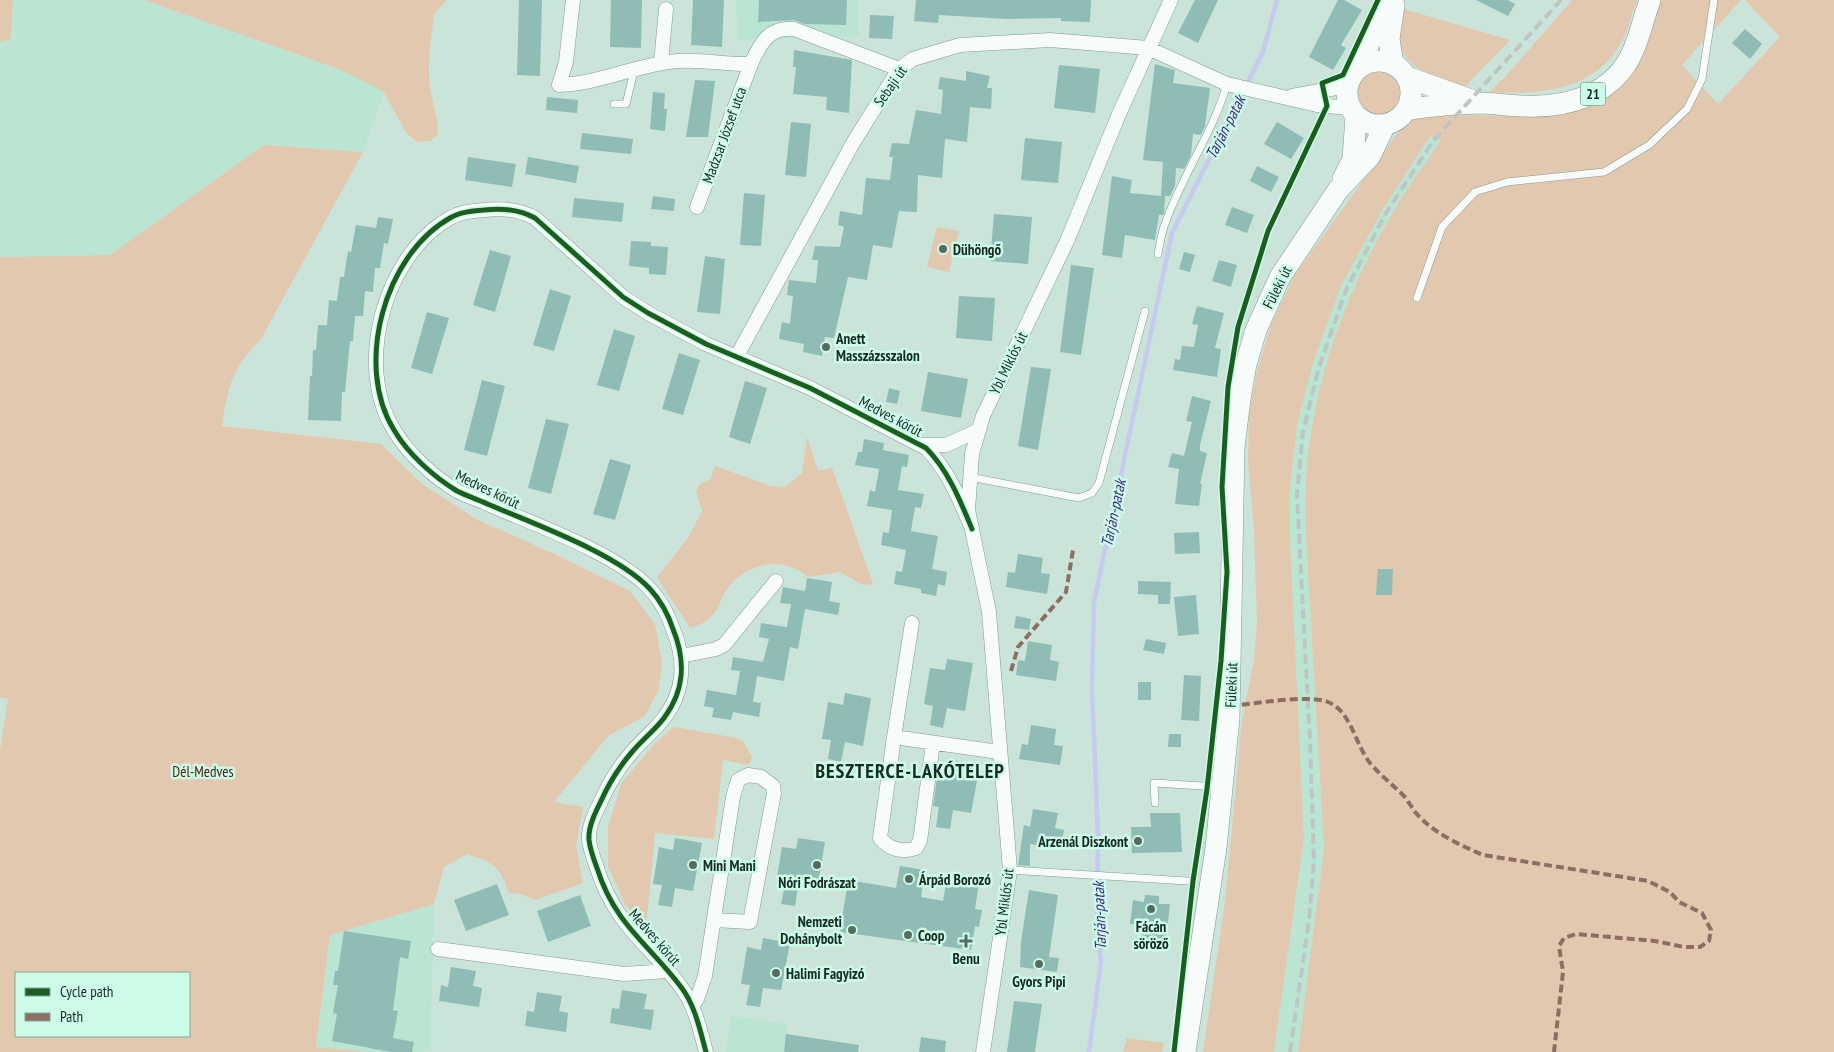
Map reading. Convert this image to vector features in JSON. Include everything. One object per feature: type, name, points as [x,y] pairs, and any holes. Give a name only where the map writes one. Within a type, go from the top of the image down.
[{"type":"main road","points":[[1347,86],[1352,74],[1362,65],[1366,50],[1390,0]]},
{"type":"main road","points":[[1394,0],[1389,39],[1411,96],[1406,110]]},
{"type":"main road","name":"21","points":[[1406,110],[1432,105],[1481,103],[1526,106],[1561,104],[1586,98],[1606,86],[1621,71],[1633,52],[1650,0]]},
{"type":"main road","name":"21","points":[[1362,65],[1383,61],[1400,70],[1481,103]]},
{"type":"main road","name":"Füleki út","points":[[1185,1052],[1216,848],[1230,706],[1234,465],[1241,390],[1256,330],[1280,277],[1338,190],[1353,159],[1353,112],[1346,97],[1347,86]]},
{"type":"main road","name":"Füleki út","points":[[1338,190],[1370,156],[1385,125],[1397,119],[1406,110]]},
{"type":"main road","points":[[1353,112],[1370,124],[1385,125]]},
{"type":"street","name":"Madzsar József utca","points":[[573,0],[566,62],[559,85],[575,85],[611,74],[634,71],[661,63],[693,61],[751,64]]},
{"type":"street","name":"Ybl Miklós út","points":[[983,1052],[1010,870],[989,612],[968,510],[970,477],[977,431],[1067,241],[1148,48],[1171,0]]},
{"type":"street","points":[[661,63],[666,9]]},
{"type":"street","name":"Madzsar József utca","points":[[697,207],[751,64],[764,39],[771,33],[786,28],[794,29],[899,69]]},
{"type":"street","name":"Sebaji út","points":[[737,356],[853,142],[899,69],[912,59],[960,45],[1050,40],[1148,48],[1238,86],[1353,112]]},
{"type":"street","points":[[1286,97],[1347,86]]},
{"type":"street","name":"Medves körút","points":[[706,1052],[692,1006],[682,989],[618,915],[602,886],[589,839],[593,819],[613,776],[634,749],[663,719],[674,701],[683,672],[675,632],[664,608],[648,587],[626,571],[596,552],[458,491],[437,476],[413,454],[394,430],[383,407],[376,377],[376,353],[390,288],[414,248],[428,233],[452,216],[490,209],[519,212],[535,218],[623,297],[675,329],[810,388],[920,445],[937,459],[961,503],[972,529]]},
{"type":"street","points":[[920,445],[946,445],[977,431]]},
{"type":"street","points":[[681,656],[716,649],[724,645],[776,580]]},
{"type":"street","points":[[912,623],[880,838],[891,848],[908,851],[916,848],[920,841],[933,743]]},
{"type":"street","points":[[894,737],[999,752]]},
{"type":"street","points":[[692,1006],[697,999],[704,976],[715,920],[733,796],[738,780],[748,774],[761,777],[773,786],[774,793],[750,922],[715,920]]},
{"type":"street","name":"Medves körút","points":[[438,949],[624,974],[668,971]]},
{"type":"lane","points":[[1417,298],[1442,227],[1475,192],[1507,182],[1604,172],[1650,145],[1686,109],[1702,79],[1714,0]]},
{"type":"lane","points":[[614,104],[626,104],[634,71]]},
{"type":"lane","points":[[1158,254],[1165,224],[1181,185],[1216,117],[1238,86]]},
{"type":"lane","points":[[970,477],[1079,498],[1092,493],[1099,483],[1145,311]]},
{"type":"lane","points":[[1155,803],[1154,784],[1222,787]]},
{"type":"lane","points":[[1010,870],[1080,876],[1187,881]]},
{"type":"shaded area","points":[[13,0],[144,0],[341,70],[384,91],[363,152],[264,145],[110,255],[0,257],[0,42],[11,39]]},
{"type":"shaded area","points":[[736,0],[859,0],[859,36],[738,40]]},
{"type":"shaded area","points":[[1430,136],[1441,139],[1391,215],[1353,291],[1325,368],[1311,428],[1305,493],[1306,537],[1324,848],[1298,1052],[1274,1052],[1304,838],[1290,537],[1290,487],[1297,425],[1313,363],[1341,286],[1382,211]]},
{"type":"shaded area","points":[[434,904],[430,1049],[421,1052],[370,1052],[316,1047],[330,935]]},
{"type":"shaded area","points":[[731,1016],[787,1024],[784,1052],[726,1052]]},
{"type":"green space","points":[[0,0],[13,0],[11,39],[0,42]]},
{"type":"green space","points":[[144,0],[447,0],[434,14],[429,61],[429,77],[438,135],[430,141],[417,142],[407,134],[383,91],[341,70]]},
{"type":"green space","points":[[1572,0],[1637,0],[1628,28],[1610,59],[1596,71],[1564,87],[1527,92],[1489,92],[1506,76]]},
{"type":"green space","points":[[1659,0],[1741,0],[1682,65],[1718,104],[1780,37],[1745,0],[1834,0],[1834,1052],[1298,1052],[1324,848],[1306,537],[1308,454],[1317,400],[1324,372],[1342,318],[1352,292],[1377,240],[1403,196],[1441,140],[1430,136],[1382,211],[1341,286],[1313,363],[1297,425],[1290,487],[1290,537],[1304,838],[1274,1052],[1203,1052],[1225,902],[1242,720],[1254,660],[1257,622],[1254,529],[1248,461],[1249,414],[1257,371],[1271,325],[1294,276],[1396,135],[1411,120],[1432,115],[1525,116],[1585,108]]},
{"type":"green space","points":[[1404,9],[1510,40],[1464,88],[1424,72],[1407,59],[1402,51],[1399,40],[1399,29]]},
{"type":"green space","points":[[1375,72],[1383,72],[1394,78],[1400,93],[1394,108],[1383,114],[1375,114],[1364,108],[1358,97],[1358,89],[1364,78]]},
{"type":"green space","name":"Dél-Medves","points":[[264,145],[363,152],[261,339],[251,349],[237,369],[229,389],[222,426],[381,444],[422,484],[478,520],[559,556],[630,591],[655,624],[662,662],[659,689],[645,716],[608,736],[554,802],[583,807],[576,846],[583,883],[536,900],[520,894],[509,893],[502,876],[494,866],[467,854],[444,867],[434,904],[330,935],[316,1047],[370,1052],[0,1052],[0,750],[8,699],[0,697],[0,257],[110,255]]},
{"type":"green space","name":"Dühöngő","points":[[937,227],[959,231],[949,272],[927,267]]},
{"type":"green space","points":[[807,437],[818,471],[832,468],[873,584],[863,585],[840,572],[808,577],[791,567],[772,564],[762,566],[752,569],[735,580],[728,588],[714,614],[701,624],[690,628],[657,577],[688,538],[702,511],[696,491],[699,485],[710,479],[715,466],[771,486],[785,487],[802,473]]},
{"type":"green space","points":[[674,727],[737,738],[743,741],[752,757],[749,765],[723,760],[714,839],[655,833],[646,928],[625,904],[608,866],[608,827],[621,784],[655,743]]},
{"type":"green space","points":[[1127,1038],[1164,1043],[1162,1052],[1123,1052]]},
{"type":"building","points":[[519,0],[542,0],[540,76],[517,75]]},
{"type":"building","points":[[611,0],[642,0],[641,48],[610,47]]},
{"type":"building","points":[[693,0],[724,0],[722,47],[691,45]]},
{"type":"building","points":[[759,0],[847,0],[846,25],[805,24],[794,20],[758,22]]},
{"type":"building","points":[[916,0],[1091,0],[1090,22],[1061,21],[1061,18],[1008,19],[939,15],[938,23],[914,21]]},
{"type":"building","points":[[1195,0],[1218,0],[1198,43],[1178,33]]},
{"type":"building","points":[[1338,0],[1344,0],[1362,10],[1341,45],[1346,48],[1333,70],[1309,57]]},
{"type":"building","points":[[1476,0],[1508,0],[1515,4],[1508,16]]},
{"type":"building","points":[[870,15],[894,16],[892,39],[869,38]]},
{"type":"building","points":[[1745,29],[1762,44],[1750,59],[1732,43]]},
{"type":"building","points":[[794,50],[852,60],[849,113],[826,110],[827,97],[793,94],[796,67],[793,67]]},
{"type":"building","points":[[1155,64],[1175,70],[1173,83],[1210,88],[1205,126],[1201,135],[1193,134],[1191,155],[1184,169],[1176,168],[1175,186],[1170,196],[1165,196],[1164,213],[1159,215],[1155,240],[1125,235],[1122,258],[1102,255],[1112,176],[1132,180],[1130,193],[1161,196],[1163,162],[1143,160]]},
{"type":"building","points":[[1059,65],[1100,69],[1095,113],[1054,108]]},
{"type":"building","points":[[966,71],[990,76],[987,88],[992,88],[991,109],[970,107],[967,142],[945,139],[942,178],[918,175],[917,212],[899,211],[892,248],[873,245],[867,280],[848,277],[834,338],[825,337],[822,356],[803,352],[804,344],[779,339],[782,322],[790,324],[793,296],[787,295],[789,280],[816,283],[818,260],[812,260],[815,246],[840,247],[844,227],[838,225],[840,211],[862,215],[866,178],[890,180],[893,157],[889,157],[892,143],[909,144],[916,110],[941,114],[943,90],[938,89],[940,77],[966,81]]},
{"type":"building","points":[[695,80],[715,81],[708,137],[686,137]]},
{"type":"building","points":[[653,92],[665,93],[664,109],[667,109],[665,131],[650,129]]},
{"type":"building","points":[[547,97],[578,100],[577,113],[546,110]]},
{"type":"building","points":[[791,122],[811,124],[806,177],[785,175]]},
{"type":"building","points":[[1277,122],[1304,138],[1291,159],[1264,144]]},
{"type":"building","points":[[582,133],[633,139],[631,154],[580,149]]},
{"type":"building","points":[[1025,138],[1062,142],[1058,183],[1021,180]]},
{"type":"building","points":[[468,157],[516,164],[512,187],[465,180]]},
{"type":"building","points":[[528,157],[579,166],[576,183],[525,174]]},
{"type":"building","points":[[1257,166],[1279,177],[1271,192],[1250,181]]},
{"type":"building","points":[[744,193],[765,195],[761,246],[740,245]]},
{"type":"building","points":[[653,196],[675,199],[674,211],[651,209]]},
{"type":"building","points":[[574,198],[624,203],[622,222],[572,217]]},
{"type":"building","points":[[1232,207],[1254,215],[1247,233],[1225,225]]},
{"type":"building","points":[[994,214],[1032,217],[1028,264],[990,261]]},
{"type":"building","points":[[378,217],[393,219],[388,244],[384,243],[380,268],[375,268],[373,292],[365,291],[363,316],[355,316],[353,341],[350,341],[345,392],[342,392],[341,421],[308,420],[310,376],[312,376],[313,350],[316,350],[318,325],[327,325],[329,300],[337,301],[340,277],[344,277],[348,251],[351,252],[356,225],[376,228]]},
{"type":"building","points":[[631,241],[651,242],[651,246],[668,247],[666,275],[649,274],[649,268],[629,266]]},
{"type":"building","points":[[490,250],[511,256],[495,312],[473,305]]},
{"type":"building","points":[[1184,252],[1195,255],[1190,272],[1179,269]]},
{"type":"building","points":[[705,256],[725,259],[720,314],[697,312]]},
{"type":"building","points":[[1219,260],[1237,265],[1231,287],[1212,281]]},
{"type":"building","points":[[1071,265],[1094,268],[1081,355],[1060,352]]},
{"type":"building","points":[[550,289],[571,296],[554,351],[533,345]]},
{"type":"building","points":[[959,296],[995,298],[992,341],[956,338]]},
{"type":"building","points":[[1197,306],[1224,313],[1215,348],[1221,349],[1217,377],[1173,370],[1175,359],[1180,360],[1182,346],[1194,347],[1198,325],[1192,324]]},
{"type":"building","points":[[427,312],[449,318],[432,374],[411,368]]},
{"type":"building","points":[[614,329],[635,336],[619,391],[597,385]]},
{"type":"building","points":[[679,353],[700,360],[683,415],[662,409]]},
{"type":"building","points":[[1031,367],[1051,369],[1038,450],[1018,446]]},
{"type":"building","points":[[928,372],[968,379],[961,418],[921,411]]},
{"type":"building","points":[[482,380],[505,386],[487,456],[464,450]]},
{"type":"building","points":[[745,381],[767,388],[750,444],[729,437]]},
{"type":"building","points":[[889,388],[900,391],[897,404],[886,402]]},
{"type":"building","points":[[1192,396],[1211,401],[1200,445],[1200,451],[1207,453],[1200,484],[1202,484],[1199,506],[1175,504],[1179,469],[1168,467],[1172,453],[1184,456],[1192,422],[1186,421]]},
{"type":"building","points":[[546,419],[569,424],[551,494],[528,488]]},
{"type":"building","points":[[864,439],[884,443],[883,450],[909,455],[907,467],[902,466],[898,490],[924,494],[921,508],[915,507],[911,531],[938,536],[932,569],[947,572],[945,586],[938,584],[936,596],[921,593],[921,589],[894,584],[896,571],[902,572],[906,550],[881,545],[883,532],[889,533],[892,510],[867,506],[870,490],[875,492],[879,469],[855,465],[858,452],[862,452]]},
{"type":"building","points":[[610,459],[631,465],[615,520],[593,514]]},
{"type":"building","points":[[1199,532],[1200,553],[1175,554],[1174,533]]},
{"type":"building","points":[[1018,554],[1043,558],[1041,573],[1050,574],[1047,594],[1006,587],[1008,572],[1015,573]]},
{"type":"building","points":[[1378,569],[1393,569],[1392,595],[1376,595]]},
{"type":"building","points":[[807,578],[832,582],[829,601],[840,603],[838,615],[805,609],[798,649],[790,647],[784,681],[757,676],[753,702],[761,703],[759,717],[733,712],[731,720],[712,717],[714,708],[704,706],[707,690],[736,695],[740,671],[731,670],[733,657],[763,662],[769,639],[759,637],[761,623],[787,627],[791,604],[780,603],[783,587],[805,591]]},
{"type":"building","points":[[1138,581],[1171,582],[1170,604],[1158,604],[1158,595],[1138,594]]},
{"type":"building","points":[[1196,595],[1199,634],[1178,636],[1174,597]]},
{"type":"building","points":[[1016,616],[1031,619],[1029,630],[1014,628]]},
{"type":"building","points":[[1146,639],[1166,643],[1164,654],[1143,650]]},
{"type":"building","points":[[1028,641],[1052,645],[1050,660],[1059,662],[1056,681],[1016,675],[1018,660],[1025,661]]},
{"type":"building","points":[[947,659],[973,663],[965,711],[947,708],[943,728],[930,725],[933,706],[924,704],[930,668],[945,670]]},
{"type":"building","points":[[1184,675],[1201,676],[1199,721],[1181,720]]},
{"type":"building","points":[[1138,682],[1151,682],[1151,700],[1138,700]]},
{"type":"building","points":[[845,693],[871,698],[863,746],[845,742],[841,762],[828,759],[831,740],[822,739],[828,702],[843,705]]},
{"type":"building","points":[[1031,725],[1056,729],[1054,745],[1063,746],[1060,765],[1019,759],[1022,744],[1028,745]]},
{"type":"building","points":[[1169,734],[1181,734],[1181,747],[1168,747]]},
{"type":"building","points":[[953,760],[980,765],[971,813],[953,810],[950,829],[936,827],[939,807],[933,806],[938,770],[951,772]]},
{"type":"building","points":[[1033,809],[1058,813],[1055,828],[1064,830],[1061,849],[1030,844],[1030,866],[1018,865],[1024,825],[1030,827]]},
{"type":"building","points":[[1150,813],[1180,813],[1182,852],[1132,853],[1131,827],[1151,827]]},
{"type":"building","points":[[675,838],[702,843],[693,891],[675,888],[672,907],[658,905],[662,885],[653,884],[659,847],[673,850]]},
{"type":"building","points":[[798,838],[825,842],[817,890],[798,887],[795,906],[781,904],[785,885],[776,883],[782,847],[796,849]]},
{"type":"building","points":[[900,866],[925,870],[921,897],[943,901],[947,878],[979,883],[975,909],[982,910],[979,927],[975,926],[971,950],[840,932],[848,880],[896,888]]},
{"type":"building","points":[[497,884],[509,915],[466,931],[454,900]]},
{"type":"building","points":[[1029,890],[1058,895],[1049,957],[1059,958],[1057,972],[1020,967],[1021,942]]},
{"type":"building","points":[[580,895],[591,926],[548,942],[537,911]]},
{"type":"building","points":[[1145,895],[1159,896],[1159,904],[1170,904],[1166,941],[1142,939],[1143,925],[1130,924],[1133,900],[1144,902]]},
{"type":"building","points":[[344,931],[411,941],[408,959],[400,957],[393,1010],[398,1011],[393,1038],[414,1042],[412,1052],[391,1052],[332,1041],[337,1014],[333,1013],[338,985],[333,985],[335,971],[338,971]]},
{"type":"building","points":[[763,938],[790,943],[781,990],[763,988],[760,1007],[746,1005],[750,985],[741,984],[747,947],[761,950]]},
{"type":"building","points":[[451,967],[476,971],[473,986],[482,988],[479,1007],[439,1001],[441,985],[448,987]]},
{"type":"building","points":[[622,990],[647,994],[644,1009],[654,1010],[651,1030],[610,1023],[612,1008],[619,1009]]},
{"type":"building","points":[[537,992],[562,996],[559,1011],[568,1013],[566,1032],[525,1026],[527,1011],[534,1012]]},
{"type":"building","points":[[1014,1001],[1042,1004],[1035,1052],[1007,1052]]},
{"type":"building","points":[[786,1034],[859,1045],[858,1052],[784,1052]]},
{"type":"building","points":[[921,1037],[946,1041],[945,1052],[919,1052]]},
{"type":"waterway","name":"Tarján-patak","points":[[1089,1052],[1101,961],[1097,922],[1098,836],[1092,690],[1094,602],[1172,233],[1263,52],[1277,0]]},
{"type":"railway","points":[[1290,1052],[1309,920],[1314,861],[1310,741],[1297,495],[1303,432],[1319,367],[1346,290],[1386,213],[1434,140],[1561,0]]},
{"type":"marked path","points":[[1011,671],[1018,647],[1066,592],[1073,550]]},
{"type":"marked path","points":[[1230,706],[1295,699],[1328,702],[1336,706],[1347,720],[1370,763],[1403,795],[1416,813],[1430,827],[1447,838],[1483,855],[1648,881],[1670,892],[1679,902],[1702,913],[1711,930],[1709,941],[1700,947],[1684,947],[1655,941],[1576,934],[1564,938],[1559,946],[1563,972],[1554,1052]]},
{"type":"cycle path","points":[[1174,1052],[1193,881],[1207,789],[1221,661],[1227,572],[1222,487],[1228,387],[1238,327],[1268,231],[1327,106],[1322,83],[1343,75],[1378,0]]},
{"type":"cycle path","points":[[706,1052],[696,1018],[686,994],[633,932],[613,904],[604,888],[589,840],[594,815],[607,788],[623,763],[664,718],[680,686],[680,652],[669,618],[661,603],[650,589],[636,576],[618,564],[552,531],[457,491],[439,479],[407,448],[394,430],[382,404],[377,375],[377,345],[382,314],[393,284],[408,258],[427,235],[450,218],[471,211],[497,209],[516,211],[529,215],[535,218],[623,297],[648,313],[706,344],[810,388],[926,448],[947,476],[972,529]]},
{"type":"place","name":"Dühöngő","points":[[943,249]]},
{"type":"place","name":"Anett Masszázsszalon","points":[[826,347]]},
{"type":"place","name":"Arzenál Diszkont","points":[[1138,841]]},
{"type":"place","name":"Mini Mani","points":[[693,865]]},
{"type":"place","name":"Nóri Fodrászat","points":[[817,865]]},
{"type":"place","name":"Árpád Borozó","points":[[909,879]]},
{"type":"place","name":"Fácán söröző","points":[[1151,909]]},
{"type":"place","name":"Nemzeti Dohánybolt","points":[[852,930]]},
{"type":"place","name":"Coop","points":[[908,935]]},
{"type":"place","name":"Benu","points":[[966,941]]},
{"type":"place","name":"Gyors Pipi","points":[[1039,964]]},
{"type":"place","name":"Halimi Fagyizó","points":[[776,973]]},
{"type":"district","name":"BESZTERCE-LAKÓTELEP","points":[[910,771]]}]
